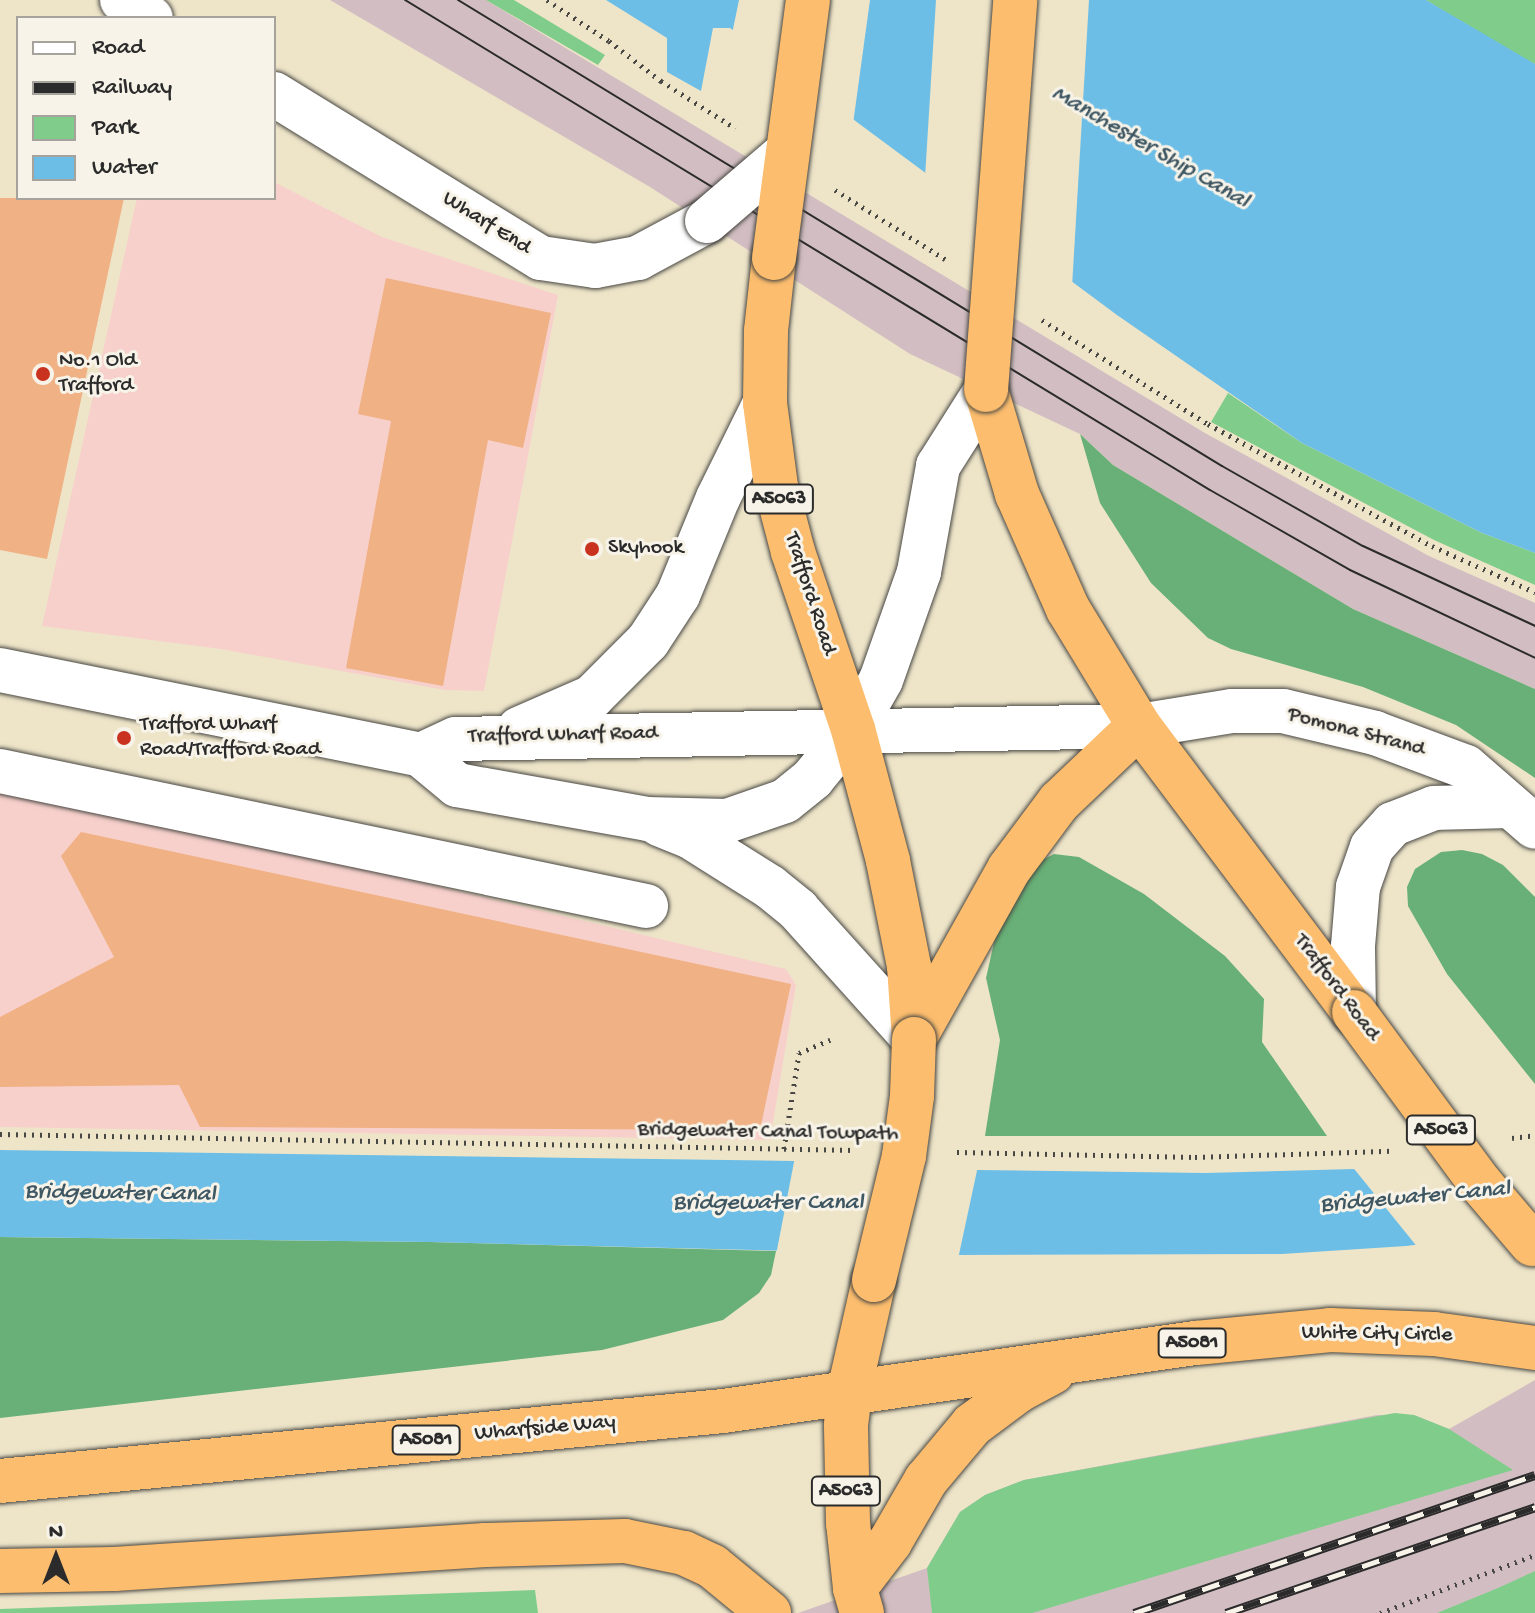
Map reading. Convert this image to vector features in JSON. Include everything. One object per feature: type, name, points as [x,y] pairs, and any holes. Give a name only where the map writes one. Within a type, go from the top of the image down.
[{"type":"highway","name":"Trafford Road","points":[[808,0],[785,154],[766,331],[765,403],[776,487],[793,552],[853,729],[894,891],[909,966],[914,1039],[912,1096],[904,1156],[851,1394],[845,1480],[858,1598]]},
{"type":"highway","name":"Trafford Road","points":[[1015,0],[986,390],[1017,494],[1047,570],[1139,726],[1481,1184],[1533,1246]]},
{"type":"highway","name":"Trafford Road","points":[[914,1039],[1009,869],[1059,802],[1139,726]]},
{"type":"highway","name":"White City Circle","points":[[851,1394],[1196,1343],[1330,1330],[1434,1334],[1535,1348]]},
{"type":"highway","name":"White City Circle","points":[[858,1598],[926,1480],[972,1425],[1019,1390],[1076,1360]]},
{"type":"highway","name":"Wharfside Way","points":[[0,1481],[626,1421],[851,1394]]},
{"type":"highway","points":[[0,1571],[114,1569],[485,1545],[625,1541],[684,1553],[712,1566],[769,1613]]},
{"type":"street","points":[[122,0],[148,16]]},
{"type":"street","name":"Wharf End","points":[[276,95],[541,258],[595,266],[658,251],[707,221],[785,154]]},
{"type":"street","points":[[2,678],[421,755],[457,785],[647,819],[727,821],[775,805],[813,778],[853,729],[881,680],[899,635],[919,572],[938,466],[986,390]]},
{"type":"street","points":[[486,740],[543,722],[592,697],[648,641],[678,595],[718,498],[765,403]]},
{"type":"street","name":"Pomona Strand","points":[[1139,726],[1232,711],[1283,711],[1332,722],[1375,733],[1466,767],[1492,786],[1522,816]]},
{"type":"street","name":"Trafford Wharf Road","points":[[421,755],[456,739],[853,729],[1139,726]]},
{"type":"street","points":[[0,771],[646,906]]},
{"type":"street","name":"Pomona Strand","points":[[1354,1012],[1353,946],[1358,887],[1372,847],[1393,824],[1434,808],[1522,816]]},
{"type":"street","points":[[647,819],[689,836],[770,887],[798,910],[914,1039]]},
{"type":"path","points":[[547,0],[609,41],[661,81],[741,131]]},
{"type":"path","points":[[821,181],[954,265]]},
{"type":"path","points":[[1034,315],[1208,424],[1432,546],[1535,592]]},
{"type":"path","points":[[784,1149],[799,1053],[830,1040]]},
{"type":"path","name":"Bridgewater Canal Towpath","points":[[0,1134],[863,1150]]},
{"type":"path","points":[[1505,1138],[1535,1135]]},
{"type":"path","points":[[942,1152],[1195,1157],[1400,1150]]},
{"type":"path","points":[[1380,1613],[1535,1555]]},
{"type":"shaded area","points":[[330,0],[486,0],[1205,433],[1429,556],[1535,603],[1535,689],[1353,609],[1113,465],[1080,434],[910,354],[650,187]]},
{"type":"shaded area","points":[[276,183],[382,237],[558,295],[484,691],[445,690],[221,649],[42,626],[137,200],[276,200]]},
{"type":"shaded area","points":[[0,782],[786,969],[796,985],[770,1140],[0,1127]]},
{"type":"shaded area","points":[[1535,1380],[1535,1613],[798,1613],[927,1568],[960,1512],[985,1495],[1024,1480],[1377,1415],[1414,1415],[1449,1429]]},
{"type":"green space","points":[[486,0],[514,0],[605,55],[598,65]]},
{"type":"green space","points":[[1426,0],[1535,0],[1535,64],[1509,51]]},
{"type":"green space","points":[[1228,393],[1302,443],[1482,533],[1535,553],[1535,585],[1434,540],[1211,422]]},
{"type":"green space","points":[[1080,434],[1113,465],[1353,609],[1535,689],[1535,778],[1456,725],[1363,687],[1231,649],[1208,638],[1151,583],[1100,503]]},
{"type":"green space","points":[[1462,850],[1482,854],[1503,865],[1535,897],[1535,1084],[1447,974],[1408,906],[1407,887],[1415,869],[1441,852]]},
{"type":"green space","points":[[1054,854],[1079,857],[1144,894],[1225,956],[1264,999],[1262,1042],[1327,1136],[985,1136],[1000,1040],[986,978],[998,925],[1035,864]]},
{"type":"green space","points":[[0,1237],[430,1242],[776,1251],[771,1275],[759,1293],[723,1320],[602,1350],[0,1418]]},
{"type":"green space","points":[[1395,1413],[1414,1415],[1449,1429],[1513,1470],[1032,1613],[932,1613],[927,1568],[960,1512],[985,1495],[1024,1480]]},
{"type":"green space","points":[[1535,1571],[1535,1613],[1437,1613],[1498,1588]]},
{"type":"green space","points":[[535,1590],[538,1613],[0,1613],[0,1609]]},
{"type":"water","name":"Manchester Ship Canal","points":[[606,0],[1426,0],[1535,64],[1535,553],[1482,533],[1302,443],[1117,315],[730,28],[713,28],[701,91],[667,72],[667,38]]},
{"type":"water","name":"Bridgewater Canal","points":[[0,1150],[794,1161],[977,1170],[1205,1173],[1354,1169],[1535,1230],[1406,1246],[1282,1254],[958,1255],[430,1242],[0,1237]]},
{"type":"pier","points":[[739,0],[870,0],[853,124],[732,34]]},
{"type":"pier","points":[[936,0],[1089,0],[1072,287],[925,177]]},
{"type":"pier","points":[[1535,1138],[1535,1234],[1419,1249],[1351,1165]]},
{"type":"pier","points":[[795,1157],[978,1166],[958,1259],[776,1255]]},
{"type":"building","name":"No.1 Old Trafford","points":[[0,198],[124,200],[47,559],[0,550]]},
{"type":"building","points":[[386,278],[551,313],[523,448],[488,440],[443,686],[346,668],[391,421],[358,414]]},
{"type":"building","points":[[81,832],[791,984],[760,1130],[200,1127],[179,1085],[0,1087],[0,1017],[114,957],[61,856]]},
{"type":"tram line","points":[[405,0],[1210,490],[1350,570],[1535,658]]},
{"type":"tram line","points":[[458,0],[1222,466],[1363,546],[1535,626]]},
{"type":"railway","points":[[1134,1613],[1535,1475]]},
{"type":"railway","points":[[1226,1613],[1535,1507]]},
{"type":"place","name":"No.1 Old Trafford","points":[[43,374]]},
{"type":"place","name":"Skyhook","points":[[592,549]]},
{"type":"place","name":"Trafford Wharf Road/Trafford Road","points":[[124,738]]}]
